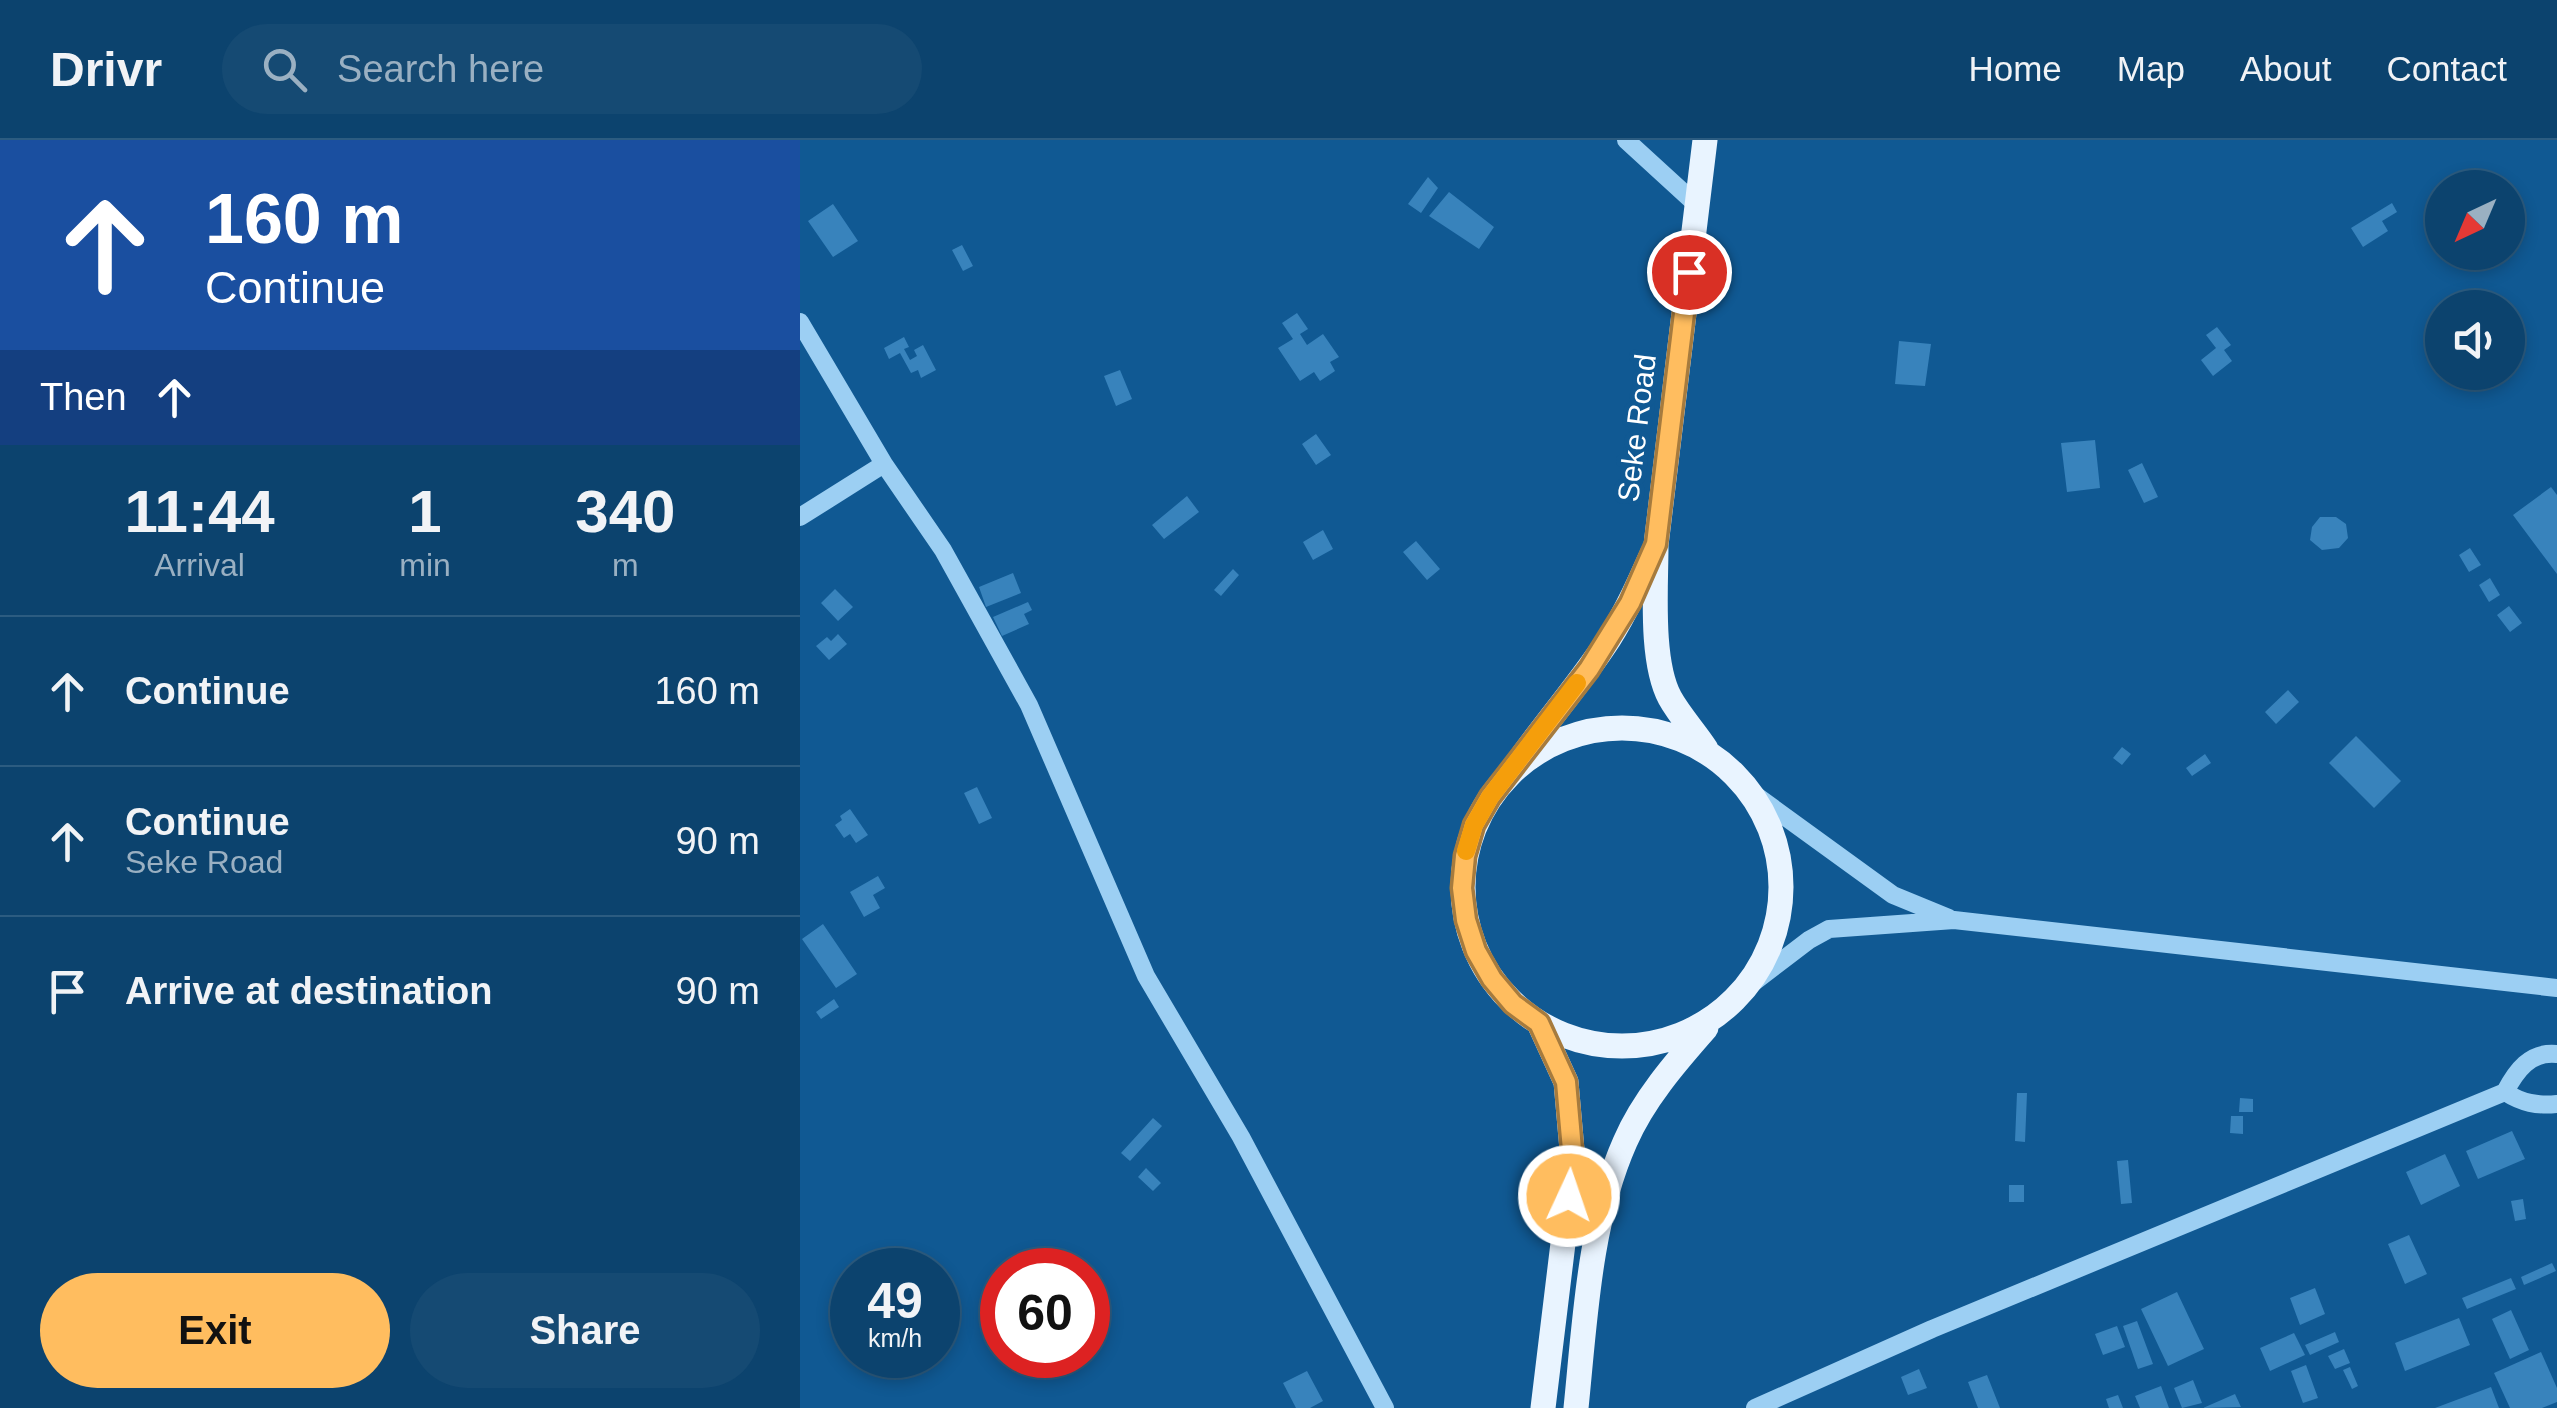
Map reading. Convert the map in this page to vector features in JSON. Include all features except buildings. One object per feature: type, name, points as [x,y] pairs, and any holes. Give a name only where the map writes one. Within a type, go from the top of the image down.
[{"type":"main road","name":"Seke Road","points":[[1656,544],[1705,140]]},
{"type":"main road","points":[[1656,544],[1655,606],[1662,674],[1670,697],[1710,754]]},
{"type":"main road","points":[[1656,544],[1630,603],[1589,669],[1490,797],[1474,825],[1465,856],[1462,888],[1466,920],[1476,951],[1513,1004],[1567,1037],[1597,1045],[1660,1043],[1689,1033],[1716,1017]]},
{"type":"main road","points":[[1510,772],[1539,750],[1572,735],[1607,728],[1643,729],[1678,738],[1710,754],[1748,789],[1766,818],[1778,852],[1782,886],[1779,921],[1768,954],[1750,984],[1679,1058],[1626,1139],[1607,1190],[1590,1281],[1576,1408]]},
{"type":"main road","points":[[1539,1023],[1566,1082],[1573,1161],[1543,1408]]},
{"type":"street","points":[[1626,140],[1697,205]]},
{"type":"street","points":[[800,322],[884,464],[943,550],[1029,705],[1146,976],[1241,1137],[1386,1408]]},
{"type":"street","points":[[800,517],[884,464]]},
{"type":"street","points":[[1748,789],[1893,895],[1954,920]]},
{"type":"street","points":[[1750,984],[1829,929],[1954,920],[2557,988]]},
{"type":"street","points":[[1755,1408],[1932,1330],[2505,1092],[2516,1072],[2529,1060],[2557,1054]]},
{"type":"street","points":[[2505,1092],[2519,1101],[2540,1106],[2557,1104]]},
{"type":"slow traffic","points":[[1466,851],[1474,825],[1490,797],[1577,683]]},
{"type":"route","points":[[1569,1196],[1573,1161],[1566,1082],[1539,1023],[1513,1004],[1476,951],[1466,920],[1462,888],[1465,856],[1474,825],[1490,797],[1589,669],[1630,603],[1656,544],[1689,272]]}]
